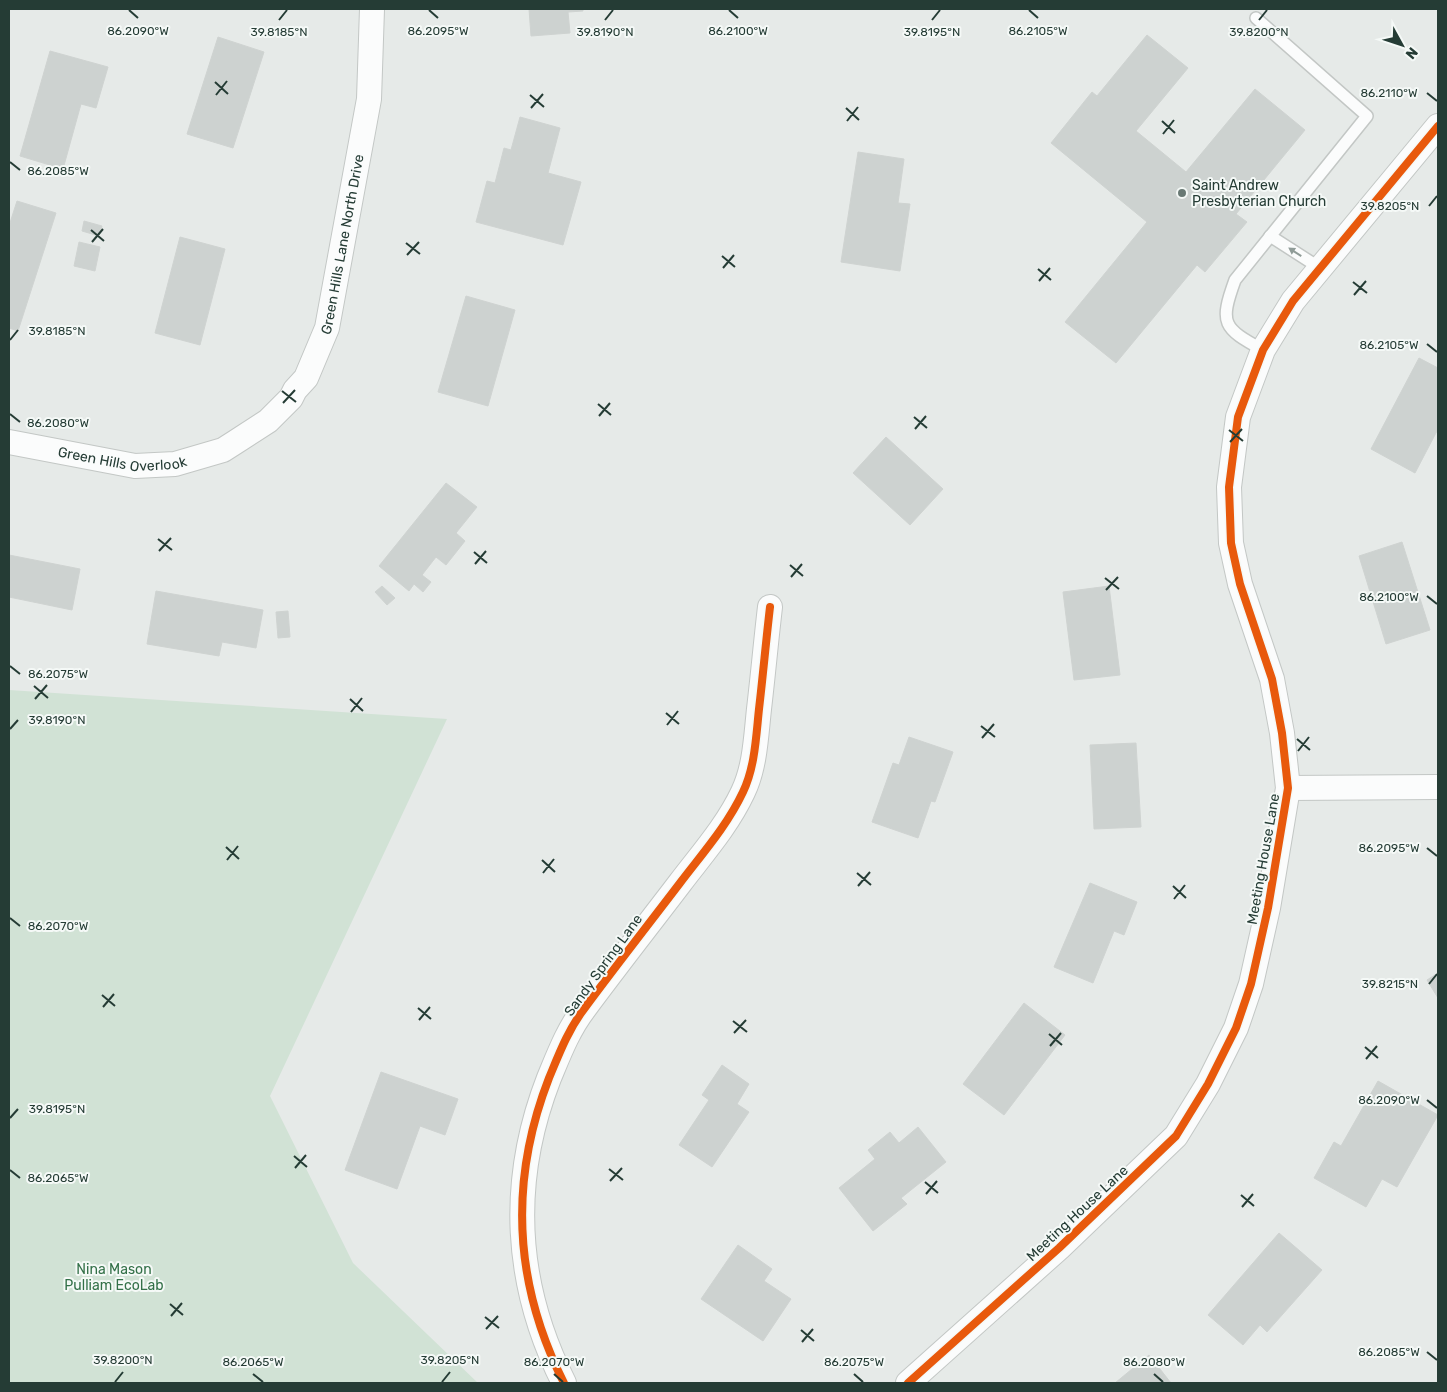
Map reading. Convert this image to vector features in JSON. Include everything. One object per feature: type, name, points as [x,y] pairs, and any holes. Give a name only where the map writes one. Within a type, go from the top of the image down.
[{"type":"street","name":"Green Hills Lane North Drive","points":[[234,444],[268,421],[291,398],[294,390],[306,378],[327,328],[369,99],[372,9]]},
{"type":"street","name":"Meeting House Lane","points":[[908,1383],[1059,1248],[1176,1136],[1208,1084],[1236,1028],[1251,984],[1268,908],[1288,788],[1275,692],[1256,625],[1239,578],[1228,515],[1232,454],[1238,417],[1263,350],[1293,301],[1438,126]]},
{"type":"street","name":"Green Hills Overlook","points":[[9,442],[135,466],[175,464],[223,450],[234,444]]},
{"type":"street","name":"Sandy Spring Lane","points":[[564,1383],[551,1356],[533,1304],[522,1234],[522,1193],[525,1165],[536,1110],[562,1045],[584,1009],[721,831],[744,791],[754,758],[770,607]]},
{"type":"street","points":[[1288,788],[1438,787]]},
{"type":"lane","points":[[1256,18],[1367,116],[1235,280],[1225,306],[1228,325],[1238,336],[1263,350]]},
{"type":"lane","points":[[1270,236],[1320,268]]},
{"type":"green space","name":"Nina Mason Pulliam EcoLab","points":[[9,690],[447,719],[270,1096],[353,1263],[478,1383],[9,1383]]},
{"type":"building","points":[[529,9],[583,9],[583,11],[568,12],[570,33],[531,36]]},
{"type":"building","name":"Saint Andrew Presbyterian Church","points":[[1147,35],[1188,68],[1136,131],[1186,172],[1255,89],[1305,130],[1236,214],[1247,222],[1205,272],[1197,265],[1116,363],[1065,322],[1147,222],[1051,143],[1092,92],[1097,96]]},
{"type":"building","points":[[218,37],[264,52],[233,148],[187,134]]},
{"type":"building","points":[[50,51],[108,67],[96,108],[81,104],[63,169],[20,156]]},
{"type":"building","points":[[520,117],[560,128],[548,173],[581,182],[563,245],[476,222],[487,181],[495,183],[504,148],[511,150]]},
{"type":"building","points":[[858,152],[904,159],[898,203],[910,204],[900,271],[841,262]]},
{"type":"building","points":[[17,201],[56,213],[18,331],[9,328],[9,226]]},
{"type":"building","points":[[84,221],[102,226],[99,236],[82,231]]},
{"type":"building","points":[[180,237],[225,249],[200,345],[155,333]]},
{"type":"building","points":[[79,242],[100,247],[95,271],[74,266]]},
{"type":"building","points":[[466,296],[515,310],[488,406],[438,392]]},
{"type":"building","points":[[1419,358],[1438,368],[1438,429],[1415,473],[1371,449]]},
{"type":"building","points":[[886,437],[943,489],[910,525],[853,473]]},
{"type":"building","points":[[446,483],[477,507],[456,533],[465,541],[446,565],[436,557],[422,575],[431,582],[423,592],[414,584],[409,591],[379,566]]},
{"type":"building","points":[[1402,542],[1430,630],[1386,644],[1359,556]]},
{"type":"building","points":[[9,555],[80,569],[72,610],[9,597]]},
{"type":"building","points":[[382,586],[395,598],[387,605],[375,592]]},
{"type":"building","points":[[1109,586],[1120,675],[1074,680],[1063,592]]},
{"type":"building","points":[[156,591],[263,610],[256,648],[222,642],[219,656],[147,644]]},
{"type":"building","points":[[288,611],[290,637],[278,638],[276,612]]},
{"type":"building","points":[[909,737],[953,752],[935,802],[931,801],[918,838],[872,822],[893,763],[899,765]]},
{"type":"building","points":[[1136,743],[1141,827],[1094,829],[1090,745]]},
{"type":"building","points":[[1090,883],[1137,902],[1124,935],[1114,931],[1093,983],[1054,967]]},
{"type":"building","points":[[1438,973],[1438,998],[1427,980]]},
{"type":"building","points":[[1024,1003],[1065,1035],[1004,1115],[963,1084]]},
{"type":"building","points":[[722,1065],[749,1084],[737,1104],[749,1112],[712,1167],[679,1145],[709,1100],[702,1095]]},
{"type":"building","points":[[381,1072],[458,1099],[445,1135],[420,1126],[397,1189],[345,1170]]},
{"type":"building","points":[[1378,1081],[1438,1115],[1397,1187],[1382,1179],[1366,1207],[1314,1178],[1334,1142],[1341,1146]]},
{"type":"building","points":[[918,1127],[946,1162],[901,1198],[907,1204],[873,1231],[839,1188],[875,1159],[868,1150],[890,1132],[899,1143]]},
{"type":"building","points":[[1279,1233],[1322,1270],[1267,1332],[1260,1325],[1243,1345],[1208,1315]]},
{"type":"building","points":[[738,1245],[772,1269],[764,1281],[791,1299],[763,1341],[701,1299]]},
{"type":"building","points":[[1149,1355],[1171,1383],[1115,1383]]},
{"type":"cycle path","points":[[908,1383],[1059,1248],[1176,1136],[1208,1084],[1236,1028],[1251,984],[1268,908],[1288,788],[1282,733],[1272,679],[1240,584],[1231,543],[1229,487],[1238,417],[1263,350],[1293,301],[1438,126]]},
{"type":"cycle path","points":[[564,1383],[547,1346],[535,1308],[527,1270],[523,1232],[523,1194],[527,1155],[536,1117],[556,1060],[578,1017],[714,839],[730,816],[743,792],[754,752],[770,607]]},
{"type":"place","name":"Saint Andrew Presbyterian Church","points":[[1182,193]]}]
